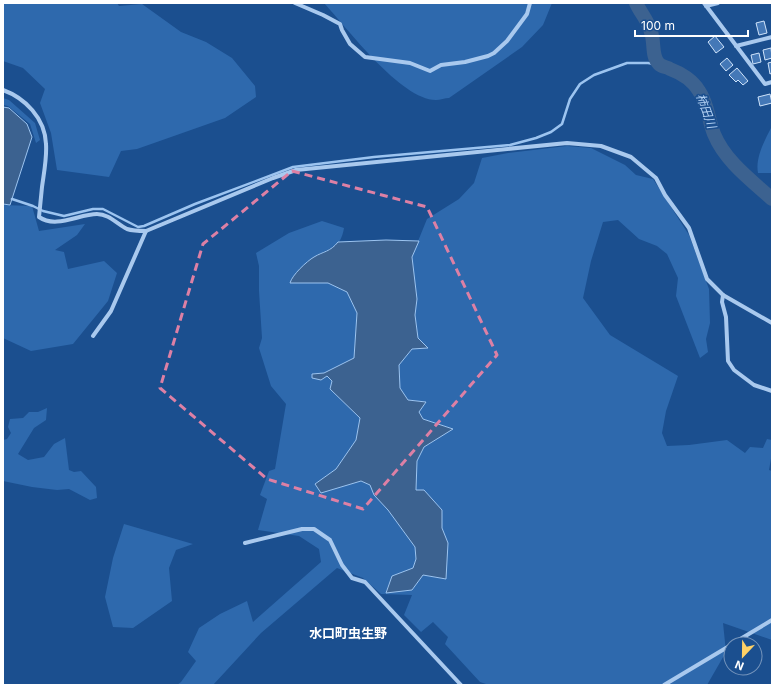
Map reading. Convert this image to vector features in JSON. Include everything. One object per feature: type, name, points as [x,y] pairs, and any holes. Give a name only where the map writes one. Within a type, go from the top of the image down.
[{"type":"street","points":[[295,3],[323,14],[340,24],[350,44],[365,57],[410,62],[430,71],[441,65],[465,62],[494,53],[507,41],[527,14],[530,3]]},
{"type":"street","points":[[705,4],[718,3]]},
{"type":"street","points":[[705,4],[765,84],[772,82]]},
{"type":"street","points":[[736,46],[772,37]]},
{"type":"street","points":[[3,90],[26,102],[38,118],[45,134],[46,160],[39,217],[44,221],[62,221],[92,214],[99,214],[107,216],[127,229],[136,231],[146,231],[273,178],[296,170],[567,143],[601,146],[631,157],[656,178],[665,195],[688,228],[707,279],[723,295],[772,323]]},
{"type":"street","points":[[93,336],[111,311],[146,231]]},
{"type":"street","points":[[723,295],[722,302],[726,317],[728,361],[734,370],[754,385],[772,391]]},
{"type":"street","points":[[245,543],[302,529],[314,530],[330,540],[342,565],[352,578],[365,582],[461,685]]},
{"type":"street","points":[[745,636],[772,620]]},
{"type":"street","points":[[664,685],[723,649]]},
{"type":"highlighted area","points":[[292,171],[427,207],[497,355],[363,509],[267,479],[160,388],[203,244]]},
{"type":"shaded area","points":[[3,3],[117,3],[119,6],[142,4],[181,32],[206,42],[232,58],[255,86],[256,97],[225,118],[137,149],[121,151],[109,177],[57,170],[51,133],[40,103],[45,89],[23,68],[3,61]]},
{"type":"shaded area","points":[[324,3],[552,3],[543,25],[522,47],[449,98],[436,100],[422,97],[391,76],[360,45]]},
{"type":"shaded area","points":[[3,98],[9,100],[35,123],[40,140],[36,143],[30,124],[8,106],[3,105]]},
{"type":"shaded area","points":[[3,107],[9,108],[27,124],[32,137],[10,205],[3,204]]},
{"type":"shaded area","points":[[772,126],[772,173],[758,173],[757,167],[759,155]]},
{"type":"shaded area","points":[[567,146],[591,148],[625,165],[636,175],[653,179],[689,235],[709,289],[710,323],[706,339],[708,352],[700,358],[676,296],[678,278],[667,254],[657,246],[639,239],[618,220],[603,222],[591,261],[583,298],[610,335],[678,376],[666,411],[662,433],[667,446],[727,440],[745,453],[750,447],[763,448],[767,439],[772,440],[772,453],[769,470],[772,471],[772,640],[723,623],[724,636],[723,636],[723,657],[707,685],[489,685],[480,682],[445,644],[448,637],[433,622],[421,632],[404,615],[412,595],[381,594],[363,578],[337,568],[261,633],[213,685],[177,685],[181,682],[196,661],[188,652],[199,628],[220,614],[247,601],[253,622],[321,562],[319,549],[299,536],[258,530],[267,499],[260,495],[269,471],[275,469],[286,404],[271,386],[259,348],[262,338],[259,266],[256,253],[289,233],[322,221],[344,228],[340,241],[337,245],[311,259],[290,283],[328,283],[347,292],[357,313],[354,358],[324,373],[312,374],[321,380],[327,376],[332,381],[330,389],[360,418],[356,440],[336,469],[315,484],[321,493],[361,481],[370,485],[374,495],[388,510],[415,547],[416,559],[413,568],[392,576],[386,592],[412,590],[423,575],[445,579],[448,543],[442,528],[442,510],[424,491],[416,490],[417,461],[424,447],[453,429],[423,419],[419,412],[426,402],[408,400],[400,388],[399,365],[412,349],[427,348],[418,338],[415,315],[417,299],[412,256],[427,219],[459,199],[474,183],[482,158],[508,153]]},
{"type":"shaded area","points":[[3,205],[32,206],[39,231],[85,224],[77,235],[55,250],[64,252],[68,269],[104,261],[117,273],[108,301],[73,344],[31,351],[3,338]]},
{"type":"shaded area","points":[[386,240],[419,241],[412,257],[417,299],[415,315],[418,338],[428,348],[412,349],[399,365],[400,388],[408,400],[426,402],[419,412],[423,419],[453,429],[424,447],[417,461],[416,490],[424,490],[442,510],[442,528],[448,543],[446,579],[423,575],[412,590],[386,593],[392,576],[413,568],[416,559],[415,547],[388,510],[374,495],[370,485],[361,481],[321,493],[315,484],[336,469],[356,440],[360,418],[330,389],[332,381],[327,376],[321,380],[312,378],[312,374],[324,373],[354,358],[357,313],[347,292],[328,283],[290,283],[297,272],[308,262],[314,257],[330,250],[338,242]]},
{"type":"shaded area","points":[[47,408],[46,420],[34,428],[18,454],[28,460],[44,457],[54,444],[65,438],[69,470],[74,472],[81,471],[96,487],[97,498],[90,500],[69,489],[57,490],[32,487],[3,481],[3,440],[7,439],[11,433],[8,427],[10,419],[23,418],[29,412],[38,412]]},
{"type":"shaded area","points":[[124,524],[193,544],[176,550],[169,568],[172,601],[133,628],[113,627],[105,597],[113,558]]},
{"type":"building","points":[[764,21],[767,33],[759,35],[756,23]]},
{"type":"building","points":[[715,36],[724,47],[716,53],[708,42]]},
{"type":"building","points":[[771,48],[772,58],[765,60],[763,50]]},
{"type":"building","points":[[759,53],[761,62],[753,64],[751,55]]},
{"type":"building","points":[[727,58],[733,65],[726,71],[720,64]]},
{"type":"building","points":[[772,62],[772,73],[770,74],[768,63]]},
{"type":"building","points":[[737,68],[748,81],[743,85],[738,80],[736,82],[729,75]]},
{"type":"building","points":[[770,94],[772,103],[760,106],[758,97]]},
{"type":"waterway","name":"柿田川","points":[[636,3],[650,28],[654,53],[659,64],[682,75],[696,87],[706,106],[714,134],[725,153],[739,170],[772,199]]},
{"type":"waterway","points":[[12,199],[43,211],[64,216],[93,209],[103,209],[138,227],[144,226],[195,204],[293,167],[374,157],[510,145],[536,138],[551,132],[562,124],[570,99],[580,84],[594,75],[627,63],[648,63],[660,65]]},
{"type":"district","name":"水口町虫生野","points":[[348,633]]}]
